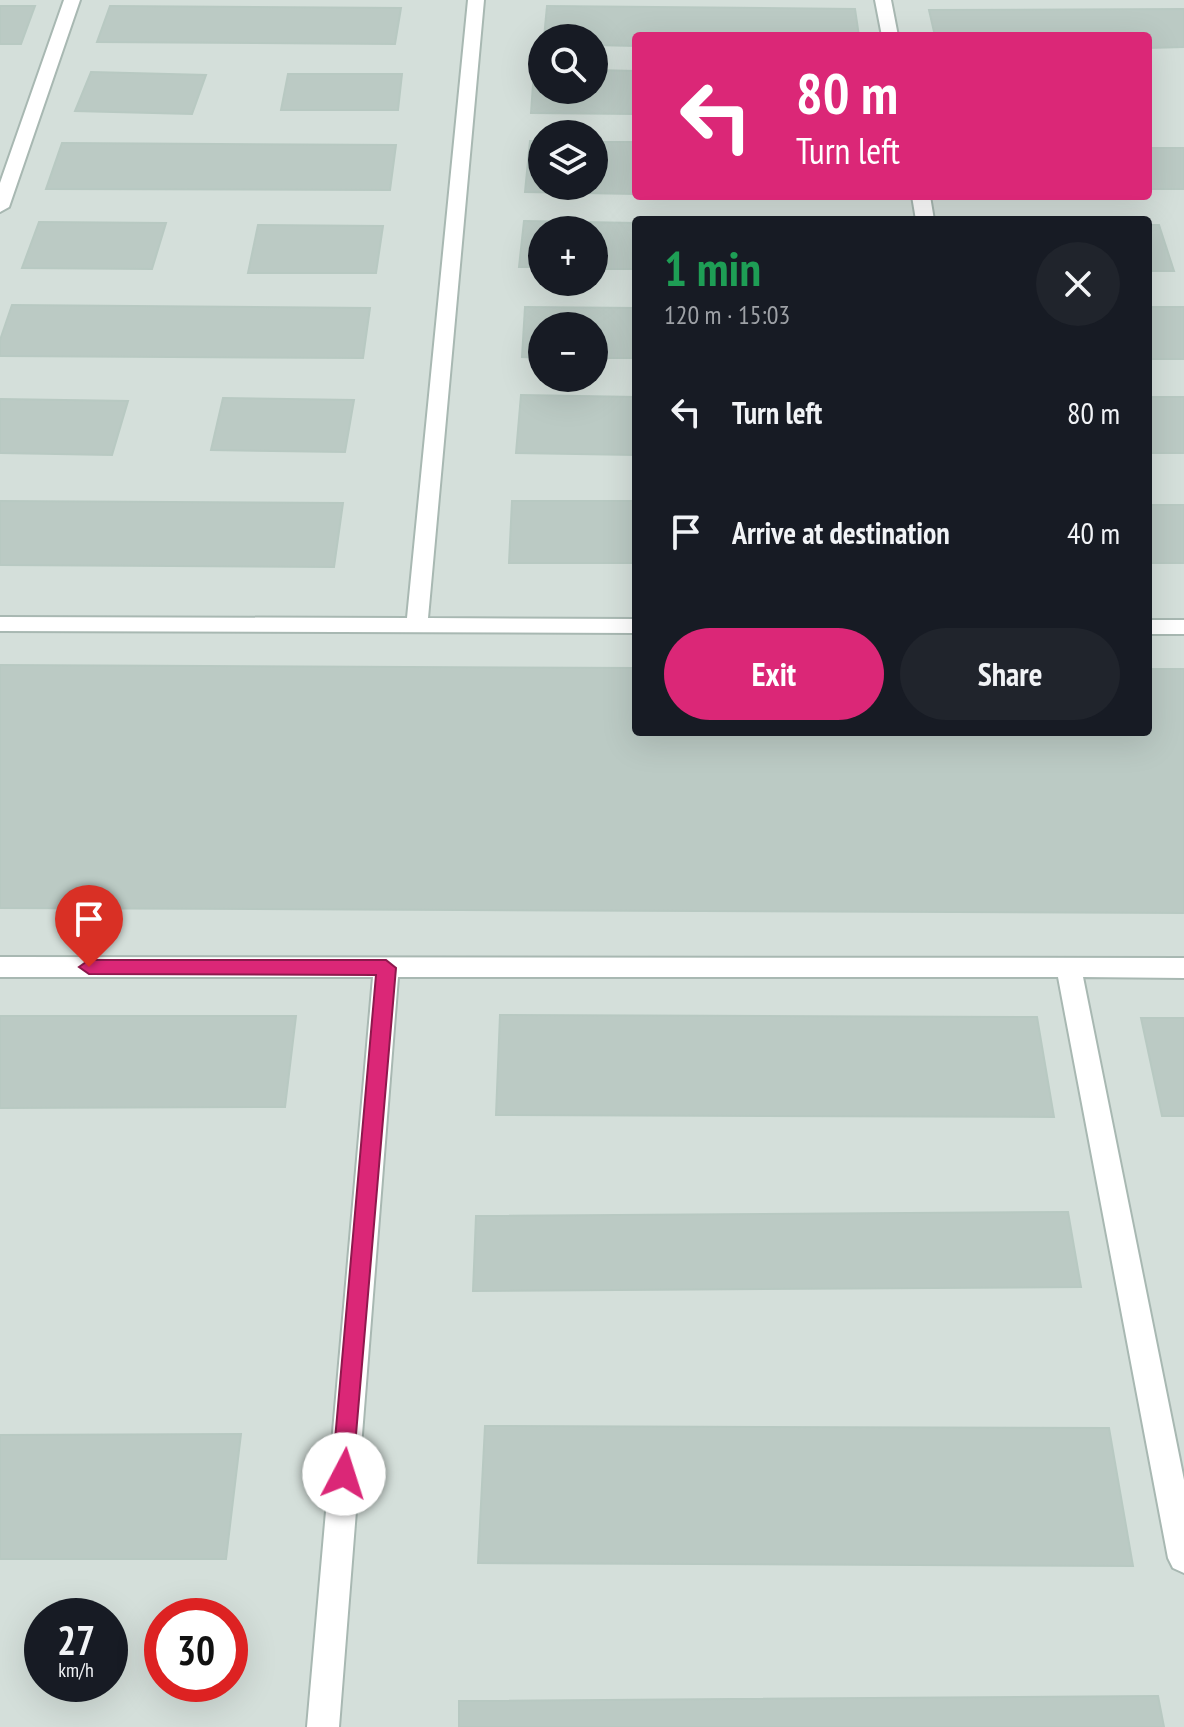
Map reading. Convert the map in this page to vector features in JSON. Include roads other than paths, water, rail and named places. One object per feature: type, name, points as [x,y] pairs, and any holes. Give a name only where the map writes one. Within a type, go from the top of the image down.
[{"type":"street","points":[[0,207],[72,0]]},
{"type":"street","points":[[417,625],[476,0]]},
{"type":"street","points":[[883,0],[889,32]]},
{"type":"street","points":[[0,624],[632,626]]},
{"type":"street","points":[[1152,627],[1184,627]]},
{"type":"street","points":[[0,967],[1184,968]]},
{"type":"street","points":[[323,1727],[386,968]]},
{"type":"street","points":[[1069,968],[1184,1558]]}]
